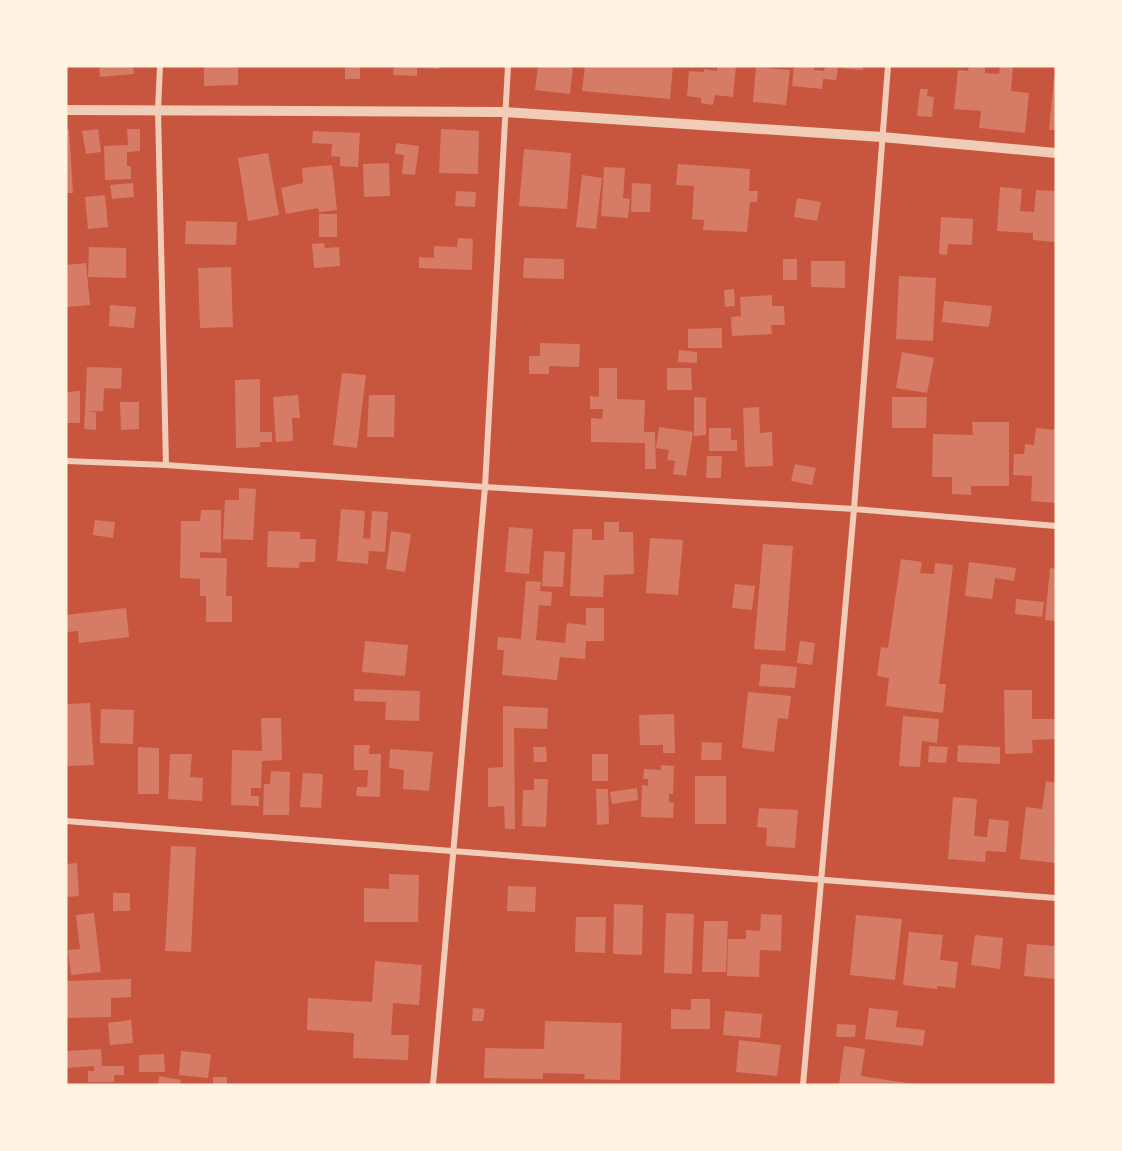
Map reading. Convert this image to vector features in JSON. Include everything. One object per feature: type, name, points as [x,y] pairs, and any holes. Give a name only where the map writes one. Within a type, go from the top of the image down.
[{"type":"street","points":[[160,66],[158,110],[166,465]]},
{"type":"street","points":[[433,1085],[486,487],[508,66]]},
{"type":"street","points":[[803,1085],[854,509],[888,66]]},
{"type":"street","points":[[66,110],[504,112],[882,137],[1056,153]]},
{"type":"street","points":[[66,461],[166,465],[854,509],[1056,526]]},
{"type":"street","points":[[66,821],[1056,898]]},
{"type":"building","points":[[99,66],[133,66],[134,74],[100,77]]},
{"type":"building","points":[[204,66],[238,66],[238,85],[204,86]]},
{"type":"building","points":[[345,66],[360,66],[360,79],[345,79]]},
{"type":"building","points":[[394,66],[439,66],[439,69],[417,68],[417,76],[393,75]]},
{"type":"building","points":[[538,66],[573,66],[570,94],[535,90]]},
{"type":"building","points":[[585,66],[673,66],[670,99],[582,91]]},
{"type":"building","points":[[717,66],[736,66],[733,97],[715,95],[713,105],[701,103],[701,98],[687,96],[689,71],[704,72],[704,69],[717,71]]},
{"type":"building","points":[[794,66],[815,66],[814,70],[824,71],[825,66],[863,66],[863,70],[838,68],[836,80],[823,79],[822,89],[792,86]]},
{"type":"building","points":[[969,66],[985,66],[985,73],[999,74],[1000,66],[1013,66],[1011,91],[1029,93],[1025,133],[979,128],[981,111],[954,109],[958,70],[968,71]]},
{"type":"building","points":[[756,67],[790,70],[786,105],[753,102]]},
{"type":"building","points":[[1054,77],[1056,77],[1056,130],[1049,130]]},
{"type":"building","points":[[920,89],[928,89],[927,96],[934,97],[932,117],[917,116]]},
{"type":"building","points":[[66,129],[69,129],[73,193],[66,193]]},
{"type":"building","points":[[98,129],[101,152],[86,154],[82,131]]},
{"type":"building","points":[[127,129],[140,129],[140,151],[127,152],[127,166],[131,166],[131,179],[105,180],[104,146],[128,145]]},
{"type":"building","points":[[441,129],[479,131],[478,174],[439,173]]},
{"type":"building","points":[[313,131],[360,133],[358,167],[340,166],[340,157],[331,156],[332,144],[312,143]]},
{"type":"building","points":[[396,143],[419,146],[415,175],[402,174],[404,155],[395,154]]},
{"type":"building","points":[[524,149],[571,153],[567,209],[519,206]]},
{"type":"building","points":[[268,153],[279,215],[248,221],[238,158]]},
{"type":"building","points":[[389,163],[390,196],[364,197],[363,164]]},
{"type":"building","points":[[678,164],[750,169],[749,191],[758,191],[757,202],[750,202],[747,232],[703,230],[704,220],[692,219],[694,186],[676,185]]},
{"type":"building","points":[[332,165],[337,210],[319,212],[318,208],[286,214],[281,188],[303,183],[302,168]]},
{"type":"building","points":[[604,167],[625,168],[623,198],[630,199],[628,218],[601,216]]},
{"type":"building","points":[[582,175],[602,178],[596,229],[576,227]]},
{"type":"building","points":[[133,183],[134,197],[112,199],[110,185]]},
{"type":"building","points":[[632,183],[651,184],[650,212],[631,212]]},
{"type":"building","points":[[1000,187],[1022,189],[1020,211],[1034,212],[1036,190],[1056,191],[1055,242],[1033,240],[1033,233],[997,231]]},
{"type":"building","points":[[456,191],[476,192],[475,207],[455,206]]},
{"type":"building","points":[[105,195],[108,227],[88,229],[85,197]]},
{"type":"building","points":[[797,198],[821,202],[817,221],[794,217]]},
{"type":"building","points":[[319,214],[337,214],[337,237],[319,237]]},
{"type":"building","points":[[941,217],[973,219],[972,245],[948,244],[947,255],[939,254]]},
{"type":"building","points":[[186,221],[237,222],[236,245],[185,244]]},
{"type":"building","points":[[458,238],[473,239],[472,270],[419,268],[419,257],[434,258],[434,246],[457,247]]},
{"type":"building","points":[[324,243],[325,248],[339,247],[340,266],[314,268],[312,244]]},
{"type":"building","points":[[89,247],[126,248],[126,278],[88,277]]},
{"type":"building","points":[[524,258],[564,259],[564,279],[523,278]]},
{"type":"building","points":[[783,259],[797,259],[797,280],[783,280]]},
{"type":"building","points":[[811,261],[845,261],[845,288],[811,287]]},
{"type":"building","points":[[86,263],[90,305],[67,307],[66,265]]},
{"type":"building","points":[[231,267],[233,327],[200,328],[198,268]]},
{"type":"building","points":[[899,276],[936,278],[933,341],[896,339]]},
{"type":"building","points":[[734,289],[735,306],[725,307],[724,290]]},
{"type":"building","points":[[772,295],[772,306],[784,306],[785,325],[771,325],[772,334],[732,336],[731,317],[741,316],[740,297]]},
{"type":"building","points":[[944,301],[992,306],[989,327],[942,322]]},
{"type":"building","points":[[110,305],[136,307],[134,328],[109,326]]},
{"type":"building","points":[[722,328],[722,348],[688,348],[688,329]]},
{"type":"building","points":[[540,343],[580,344],[579,367],[549,366],[549,374],[529,374],[529,356],[540,356]]},
{"type":"building","points":[[679,350],[697,352],[697,363],[678,362]]},
{"type":"building","points":[[902,352],[934,358],[927,393],[896,388]]},
{"type":"building","points":[[87,367],[122,368],[121,389],[104,388],[103,411],[85,411]]},
{"type":"building","points":[[599,368],[617,368],[617,399],[645,400],[644,432],[655,432],[656,469],[645,469],[645,443],[591,442],[591,418],[602,419],[603,409],[590,409],[590,396],[599,397]]},
{"type":"building","points":[[667,368],[691,368],[692,390],[667,390]]},
{"type":"building","points":[[342,373],[366,375],[357,448],[333,445]]},
{"type":"building","points":[[260,379],[260,432],[272,432],[272,442],[260,442],[260,447],[236,448],[235,380]]},
{"type":"building","points":[[80,391],[80,410],[78,411],[80,411],[80,423],[66,423],[66,392]]},
{"type":"building","points":[[298,395],[300,418],[292,418],[293,441],[276,442],[273,397]]},
{"type":"building","points":[[369,395],[395,395],[394,437],[367,437]]},
{"type":"building","points":[[694,397],[706,398],[706,435],[694,436]]},
{"type":"building","points":[[892,397],[927,397],[926,428],[892,428]]},
{"type":"building","points":[[120,402],[139,402],[139,429],[121,430]]},
{"type":"building","points":[[759,407],[760,433],[772,432],[773,466],[745,467],[743,408]]},
{"type":"building","points":[[85,411],[96,412],[96,430],[84,429]]},
{"type":"building","points":[[972,422],[1009,422],[1009,486],[971,486],[971,495],[952,494],[952,477],[932,477],[933,434],[973,435]]},
{"type":"building","points":[[659,427],[693,432],[686,476],[673,474],[675,461],[667,460],[669,450],[656,448]]},
{"type":"building","points":[[709,428],[731,428],[731,440],[737,440],[737,451],[709,451]]},
{"type":"building","points":[[1036,428],[1056,430],[1056,503],[1031,501],[1032,476],[1013,475],[1014,454],[1024,454],[1025,444],[1034,445]]},
{"type":"building","points":[[707,456],[722,456],[721,478],[706,478]]},
{"type":"building","points":[[795,464],[816,468],[812,485],[791,481]]},
{"type":"building","points":[[239,488],[256,489],[253,540],[223,539],[225,500],[239,500]]},
{"type":"building","points":[[341,509],[365,511],[363,538],[370,539],[372,511],[388,512],[385,552],[369,551],[368,564],[337,561]]},
{"type":"building","points":[[201,510],[221,510],[221,553],[200,552],[200,558],[227,558],[226,596],[232,596],[232,622],[206,622],[206,596],[200,596],[200,579],[180,578],[181,521],[200,521]]},
{"type":"building","points":[[95,520],[115,522],[113,538],[93,535]]},
{"type":"building","points":[[604,522],[619,522],[619,532],[633,532],[634,574],[604,575],[603,597],[570,596],[573,529],[592,529],[592,540],[604,540]]},
{"type":"building","points":[[509,527],[533,529],[529,574],[505,572]]},
{"type":"building","points":[[268,531],[300,532],[300,539],[316,539],[315,562],[300,562],[299,568],[267,567]]},
{"type":"building","points":[[391,531],[411,534],[405,572],[386,569]]},
{"type":"building","points":[[650,538],[683,540],[678,595],[646,593]]},
{"type":"building","points":[[763,544],[793,546],[785,651],[754,649]]},
{"type":"building","points":[[544,551],[565,552],[563,587],[542,586]]},
{"type":"building","points":[[901,559],[922,562],[920,573],[934,574],[935,563],[953,565],[939,684],[946,684],[943,713],[886,706],[889,678],[877,676],[881,647],[888,648]]},
{"type":"building","points":[[969,562],[1016,568],[1014,581],[995,578],[992,599],[965,596]]},
{"type":"building","points":[[1050,568],[1056,569],[1056,621],[1045,620]]},
{"type":"building","points":[[526,581],[541,582],[540,591],[552,592],[551,606],[539,605],[536,640],[565,643],[567,623],[586,625],[586,608],[604,608],[604,641],[586,641],[585,659],[560,657],[557,680],[502,675],[504,650],[497,650],[498,637],[521,639]]},
{"type":"building","points":[[735,584],[755,586],[752,610],[732,608]]},
{"type":"building","points":[[1016,599],[1044,602],[1042,617],[1015,614]]},
{"type":"building","points":[[126,608],[129,637],[79,643],[78,631],[66,632],[66,615]]},
{"type":"building","points":[[365,641],[408,645],[405,676],[362,672]]},
{"type":"building","points":[[800,641],[815,643],[812,665],[797,663]]},
{"type":"building","points":[[761,664],[797,667],[795,688],[759,686]]},
{"type":"building","points":[[354,689],[420,691],[419,721],[385,720],[386,702],[354,701]]},
{"type":"building","points":[[1004,690],[1032,690],[1032,719],[1056,719],[1056,739],[1032,740],[1033,753],[1005,754]]},
{"type":"building","points":[[748,692],[791,696],[788,719],[778,718],[774,752],[742,748]]},
{"type":"building","points":[[90,703],[94,765],[67,766],[66,704]]},
{"type":"building","points":[[503,706],[548,708],[547,729],[514,728],[515,829],[505,829],[504,806],[488,807],[488,768],[503,767]]},
{"type":"building","points":[[101,709],[134,710],[133,744],[100,743]]},
{"type":"building","points":[[674,714],[675,753],[663,753],[663,745],[640,745],[639,715]]},
{"type":"building","points":[[903,716],[939,719],[937,743],[922,741],[920,767],[899,766]]},
{"type":"building","points":[[261,718],[281,718],[282,760],[262,761],[261,788],[251,788],[251,796],[259,796],[259,806],[231,805],[232,750],[262,751]]},
{"type":"building","points":[[702,742],[722,743],[721,760],[701,760]]},
{"type":"building","points":[[354,745],[370,745],[369,754],[381,754],[380,797],[356,796],[357,787],[367,787],[368,770],[354,770]]},
{"type":"building","points":[[958,745],[1000,747],[1000,764],[957,762]]},
{"type":"building","points":[[929,746],[948,747],[946,763],[928,762]]},
{"type":"building","points":[[138,747],[159,748],[159,794],[138,794]]},
{"type":"building","points":[[533,747],[546,747],[547,762],[534,762]]},
{"type":"building","points":[[390,749],[433,752],[429,791],[403,789],[404,770],[389,768]]},
{"type":"building","points":[[170,754],[192,754],[190,777],[203,778],[202,801],[168,799]]},
{"type":"building","points":[[592,754],[608,754],[608,781],[592,781]]},
{"type":"building","points":[[661,765],[674,766],[673,794],[669,794],[669,802],[674,803],[673,818],[641,817],[642,785],[648,786],[648,779],[643,779],[644,769],[661,770]]},
{"type":"building","points":[[271,771],[290,772],[289,815],[263,815],[264,784],[270,784]]},
{"type":"building","points":[[303,773],[323,774],[321,808],[300,807]]},
{"type":"building","points":[[695,776],[726,776],[726,824],[695,824]]},
{"type":"building","points":[[534,779],[548,779],[546,827],[522,826],[523,790],[534,790]]},
{"type":"building","points":[[1046,781],[1056,783],[1056,863],[1020,859],[1026,807],[1042,809]]},
{"type":"building","points":[[637,788],[638,800],[612,804],[610,792]]},
{"type":"building","points":[[596,789],[608,789],[609,824],[597,825]]},
{"type":"building","points":[[953,797],[977,799],[974,836],[987,837],[989,819],[1009,821],[1006,852],[986,851],[985,862],[948,859]]},
{"type":"building","points":[[759,808],[798,810],[795,848],[766,846],[767,828],[757,827]]},
{"type":"building","points":[[171,846],[196,847],[191,952],[165,951]]},
{"type":"building","points":[[77,863],[79,896],[66,897],[66,864]]},
{"type":"building","points":[[389,874],[419,875],[418,922],[364,922],[364,888],[389,889]]},
{"type":"building","points":[[508,886],[536,887],[535,912],[507,911]]},
{"type":"building","points":[[113,893],[130,893],[130,911],[113,911]]},
{"type":"building","points":[[614,904],[643,905],[642,955],[613,954]]},
{"type":"building","points":[[94,913],[101,972],[71,975],[68,950],[80,949],[76,915]]},
{"type":"building","points":[[666,913],[694,914],[692,974],[664,973]]},
{"type":"building","points":[[761,914],[782,915],[781,951],[760,950],[759,977],[727,976],[728,939],[746,939],[746,930],[760,931]]},
{"type":"building","points":[[856,915],[902,919],[895,980],[850,975]]},
{"type":"building","points":[[576,917],[606,917],[605,953],[575,952]]},
{"type":"building","points":[[704,921],[728,921],[726,972],[702,972]]},
{"type":"building","points":[[909,932],[943,935],[940,960],[958,962],[955,988],[937,986],[937,989],[903,985]]},
{"type":"building","points":[[975,935],[1003,938],[1000,969],[971,965]]},
{"type":"building","points":[[1027,944],[1056,946],[1056,979],[1024,976]]},
{"type":"building","points":[[375,961],[422,965],[419,1005],[393,1003],[391,1035],[409,1035],[408,1060],[353,1058],[354,1033],[307,1030],[308,998],[372,1002]]},
{"type":"building","points":[[131,979],[131,997],[111,998],[111,1017],[66,1018],[66,981]]},
{"type":"building","points":[[691,999],[710,999],[710,1029],[671,1029],[671,1009],[691,1010]]},
{"type":"building","points":[[473,1008],[485,1009],[483,1021],[472,1021]]},
{"type":"building","points":[[869,1008],[898,1011],[896,1027],[925,1030],[923,1046],[865,1039]]},
{"type":"building","points":[[725,1011],[762,1014],[760,1038],[723,1035]]},
{"type":"building","points":[[131,1020],[133,1043],[110,1045],[108,1023]]},
{"type":"building","points":[[545,1021],[622,1023],[620,1080],[584,1079],[585,1074],[543,1073],[543,1079],[484,1078],[485,1048],[544,1049]]},
{"type":"building","points":[[837,1024],[856,1025],[855,1037],[836,1037]]},
{"type":"building","points":[[739,1040],[781,1045],[777,1076],[736,1072]]},
{"type":"building","points":[[844,1046],[865,1049],[861,1076],[920,1085],[839,1085]]},
{"type":"building","points":[[101,1049],[102,1066],[124,1066],[124,1075],[114,1075],[114,1082],[88,1082],[88,1071],[94,1071],[94,1066],[66,1068],[66,1051]]},
{"type":"building","points":[[181,1051],[211,1054],[208,1078],[179,1075]]},
{"type":"building","points":[[164,1054],[165,1072],[139,1072],[139,1055]]},
{"type":"building","points":[[159,1076],[181,1080],[180,1085],[158,1085]]},
{"type":"building","points":[[213,1077],[227,1077],[227,1085],[213,1085]]}]
